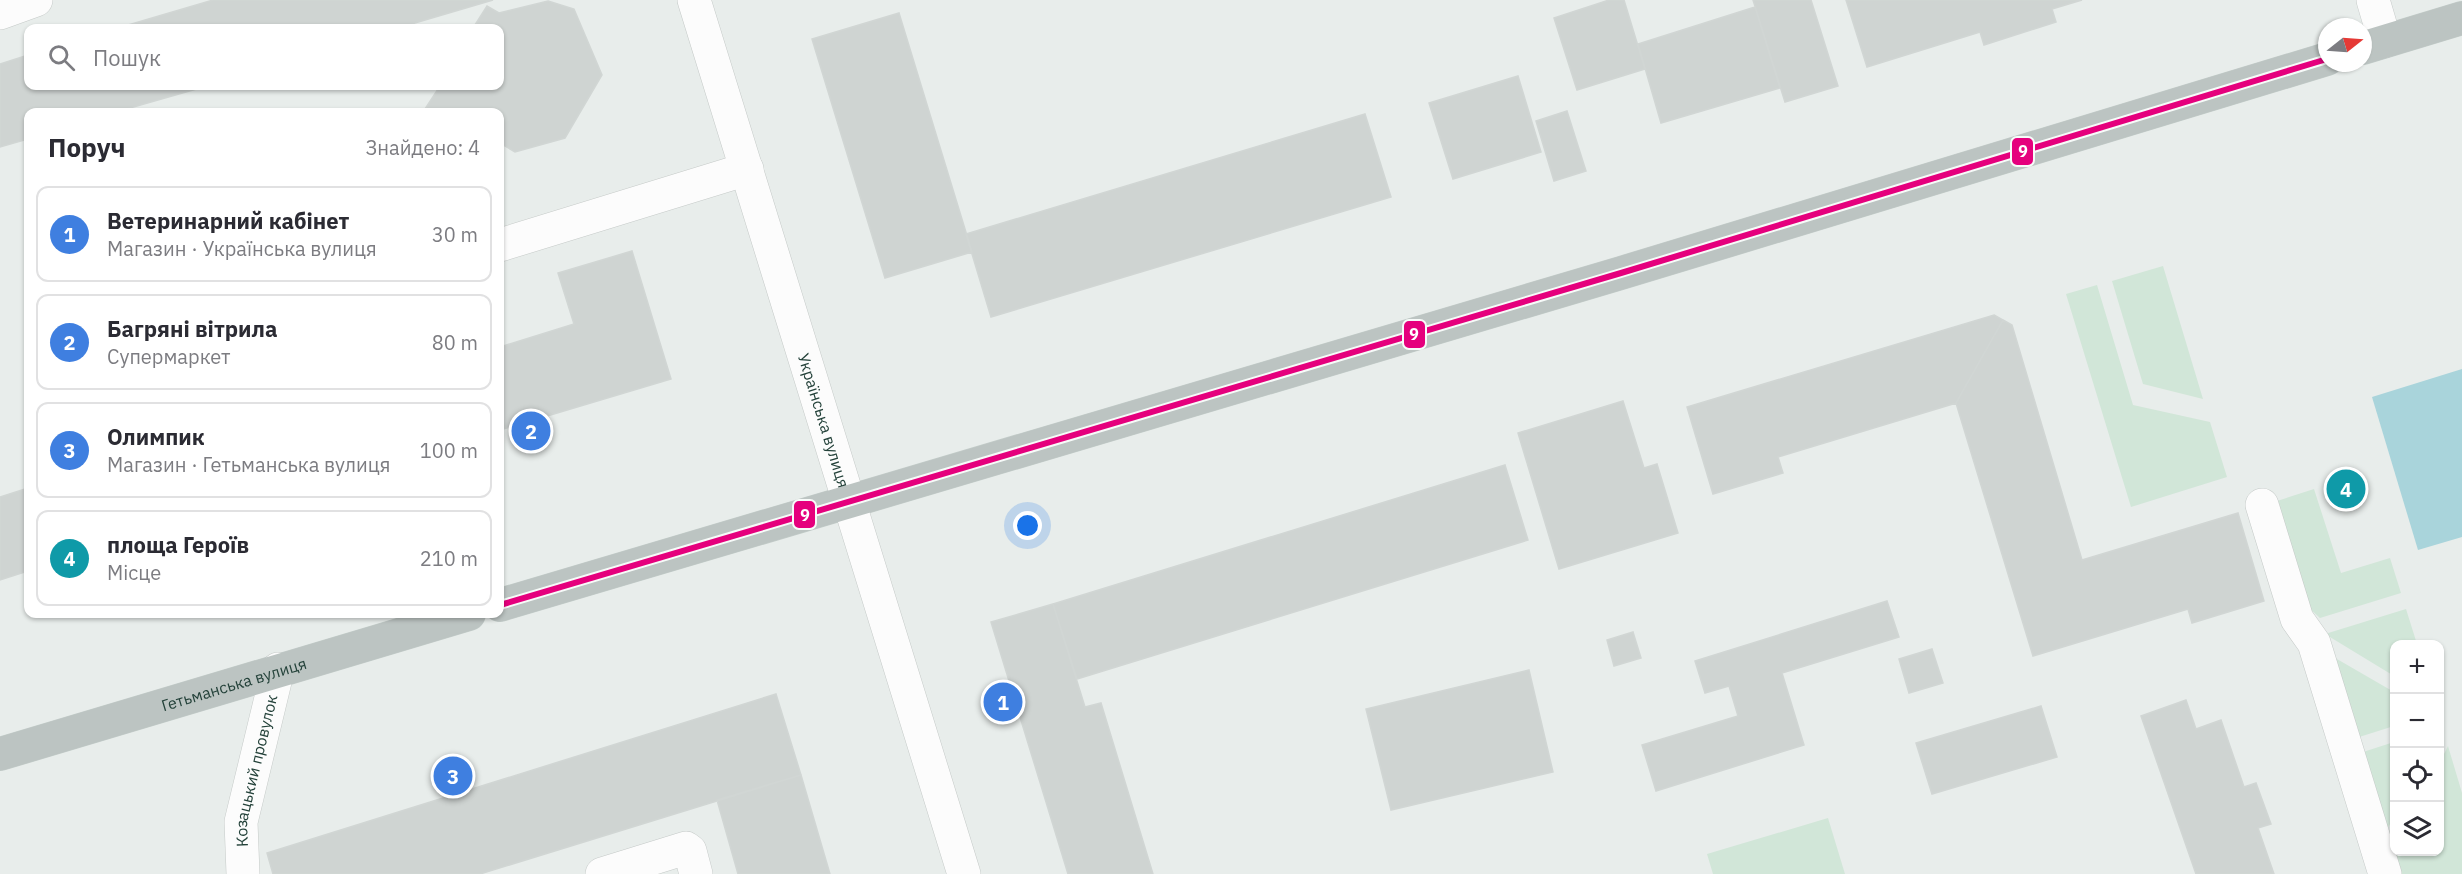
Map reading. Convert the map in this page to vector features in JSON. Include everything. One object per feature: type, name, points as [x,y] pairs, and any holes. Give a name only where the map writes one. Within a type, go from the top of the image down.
[{"type":"highway","points":[[2374,45],[2462,18]]},
{"type":"highway","points":[[504,603],[1621,273],[2318,62]]},
{"type":"highway","name":"Гетьманська вулиця","points":[[0,754],[278,669],[455,618]]},
{"type":"street","points":[[0,13],[36,0]]},
{"type":"street","name":"Українська вулиця","points":[[694,0],[964,874]]},
{"type":"street","points":[[2373,0],[2374,45]]},
{"type":"street","points":[[504,244],[747,170]]},
{"type":"street","points":[[2262,505],[2297,619],[2314,643],[2385,874]]},
{"type":"street","name":"Козацький провулок","points":[[243,874],[241,822],[278,669]]},
{"type":"street","points":[[602,874],[686,848],[690,851],[696,874]]},
{"type":"green space","points":[[2163,266],[2203,399],[2143,384],[2112,281]]},
{"type":"green space","points":[[2097,285],[2133,405],[2210,422],[2227,477],[2131,507],[2066,294]]},
{"type":"green space","points":[[2314,489],[2341,573],[2390,558],[2401,593],[2320,618],[2306,605],[2274,502]]},
{"type":"green space","points":[[2406,609],[2416,640],[2390,640],[2390,674],[2325,634]]},
{"type":"green space","points":[[2330,655],[2390,690],[2390,727],[2356,738]]},
{"type":"green space","points":[[2390,743],[2390,824],[2385,834],[2360,753]]},
{"type":"green space","points":[[2448,746],[2462,793],[2462,874],[2397,874],[2391,856],[2444,856],[2444,754]]},
{"type":"green space","points":[[1828,818],[1845,874],[1713,874],[1707,854]]},
{"type":"water","points":[[2462,369],[2462,537],[2418,550],[2372,397]]},
{"type":"building","points":[[213,0],[493,0],[412,24],[132,24]]},
{"type":"building","points":[[1609,0],[1624,0],[1645,69],[1577,90],[1554,18]]},
{"type":"building","points":[[1753,0],[1811,0],[1838,86],[1785,102]]},
{"type":"building","points":[[1846,0],[2082,0],[2052,9],[2056,22],[1984,45],[1980,32],[1867,67]]},
{"type":"building","points":[[548,1],[574,9],[602,75],[565,138],[515,152],[504,145],[504,108],[426,108],[437,90],[504,90],[504,24],[476,24],[487,6],[499,13]]},
{"type":"building","points":[[1755,7],[1780,88],[1661,123],[1638,44]]},
{"type":"building","points":[[899,13],[972,252],[885,278],[812,39]]},
{"type":"building","points":[[24,56],[24,90],[193,90],[130,108],[24,108],[24,140],[0,147],[0,64]]},
{"type":"building","points":[[1518,76],[1541,152],[1453,179],[1429,103]]},
{"type":"building","points":[[1567,111],[1586,171],[1554,181],[1536,121]]},
{"type":"building","points":[[1365,114],[1391,197],[991,317],[966,234]]},
{"type":"building","points":[[632,251],[671,379],[504,429],[504,346],[574,324],[558,273]]},
{"type":"building","points":[[1994,315],[2003,320],[1956,403],[1778,457],[1783,473],[1713,494],[1687,407]]},
{"type":"building","points":[[2003,320],[2012,325],[2082,560],[2238,513],[2264,601],[2192,623],[2188,609],[2033,656],[1956,403]]},
{"type":"building","points":[[1623,401],[1644,468],[1657,464],[1678,533],[1559,569],[1518,433]]},
{"type":"building","points":[[1505,465],[1528,540],[1077,679],[1053,604]]},
{"type":"building","points":[[24,489],[24,572],[0,580],[0,497]]},
{"type":"building","points":[[1887,601],[1899,637],[1782,673],[1804,745],[1656,791],[1642,745],[1738,716],[1729,686],[1705,693],[1695,661]]},
{"type":"building","points":[[1053,604],[1085,707],[1101,703],[1153,874],[1068,874],[991,622]]},
{"type":"building","points":[[1633,632],[1641,658],[1614,666],[1607,640]]},
{"type":"building","points":[[1932,649],[1943,683],[1909,693],[1899,659]]},
{"type":"building","points":[[1529,670],[1553,772],[1391,810],[1366,709]]},
{"type":"building","points":[[776,694],[801,775],[480,874],[273,874],[267,853]]},
{"type":"building","points":[[2186,700],[2196,729],[2221,720],[2244,787],[2256,783],[2271,824],[2258,828],[2274,874],[2196,874],[2141,716]]},
{"type":"building","points":[[2041,706],[2057,757],[1932,794],[1916,743]]},
{"type":"building","points":[[801,775],[830,874],[738,874],[717,800]]},
{"type":"transit line","name":"9","points":[[504,604],[1621,273],[2318,62]]},
{"type":"place","name":"Багряні вітрила","points":[[531,431]]},
{"type":"place","name":"площа Героїв","points":[[2346,489]]},
{"type":"place","name":"Ветеринарний кабінет","points":[[1003,702]]},
{"type":"place","name":"Олимпик","points":[[453,776]]}]
